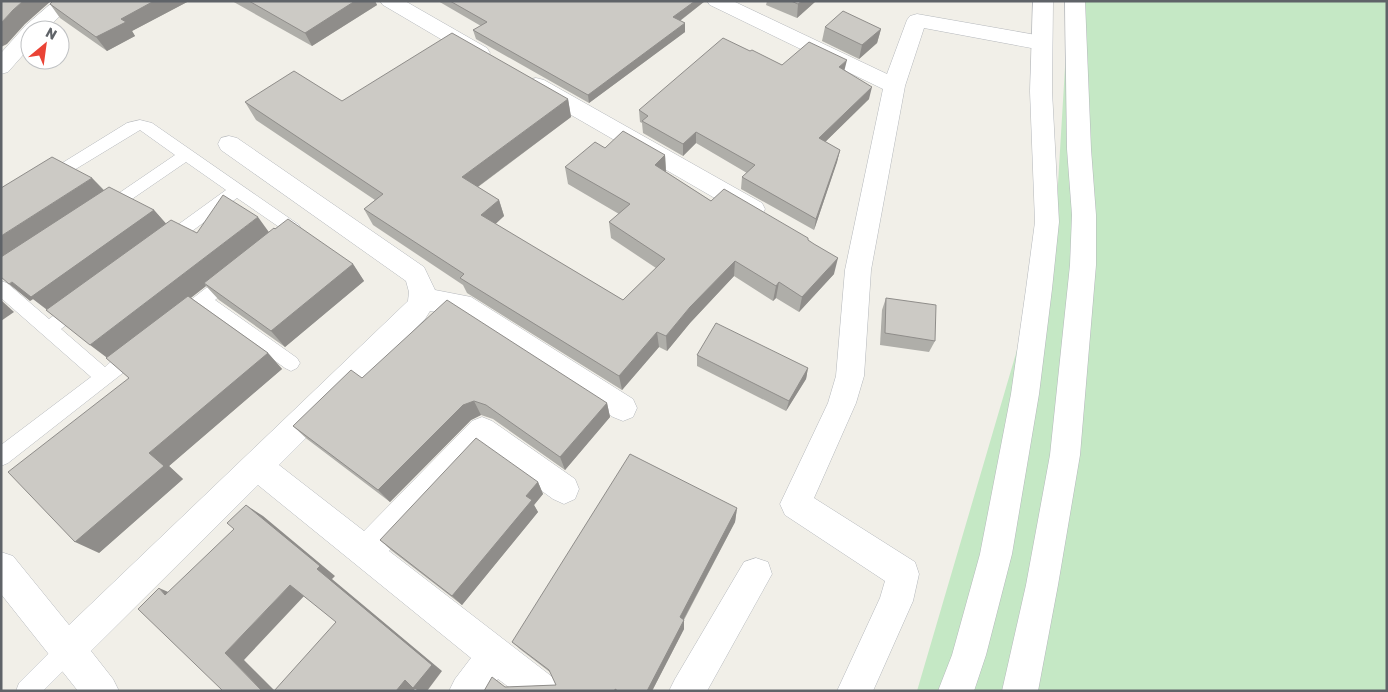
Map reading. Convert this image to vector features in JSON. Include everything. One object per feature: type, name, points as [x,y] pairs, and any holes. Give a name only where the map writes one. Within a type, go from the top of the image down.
[{"type":"street","points":[[44,20],[66,1]]},
{"type":"street","points":[[390,1],[771,220]]},
{"type":"street","points":[[717,1],[894,86]]},
{"type":"street","points":[[956,691],[969,655],[996,554],[1012,473],[1025,394],[1047,222],[1040,91],[1043,1]]},
{"type":"street","points":[[1020,691],[1042,585],[1065,456],[1083,265],[1084,216],[1079,149],[1075,1]]},
{"type":"street","points":[[855,691],[896,601],[903,574],[886,565],[796,504],[842,402],[850,376],[849,265],[894,86],[918,20],[1042,43]]},
{"type":"street","points":[[1,67],[20,45]]},
{"type":"street","points":[[67,651],[416,311],[423,299],[422,287],[415,274],[229,144]]},
{"type":"street","points":[[423,299],[462,305],[623,408]]},
{"type":"street","points":[[366,552],[482,430],[564,489]]},
{"type":"street","points":[[257,466],[495,656],[543,691]]},
{"type":"street","points":[[1,568],[101,691]]},
{"type":"street","points":[[687,691],[756,574]]},
{"type":"street","points":[[467,691],[495,656]]},
{"type":"lane","points":[[42,182],[132,127],[140,125],[147,127],[293,229],[271,247]]},
{"type":"lane","points":[[98,214],[186,155]]},
{"type":"lane","points":[[158,248],[236,190]]},
{"type":"lane","points":[[165,330],[240,270]]},
{"type":"lane","points":[[4,280],[48,328],[105,378]]},
{"type":"lane","points":[[48,328],[87,300]]},
{"type":"lane","points":[[203,300],[291,363]]},
{"type":"lane","points":[[1,457],[150,342]]},
{"type":"lane","points":[[27,691],[67,651]]},
{"type":"green space","points":[[1069,1],[1387,1],[1387,691],[917,691],[1056,217]]},
{"type":"building","points":[[1,1],[23,1],[1,23]]},
{"type":"building","points":[[53,1],[154,1],[121,19],[126,22],[96,37],[50,4]]},
{"type":"building","points":[[249,1],[355,1],[305,33]]},
{"type":"building","points":[[450,1],[695,1],[673,17],[685,23],[588,95],[473,30],[487,22]]},
{"type":"building","points":[[791,1],[802,1],[798,4]]},
{"type":"building","points":[[843,11],[881,29],[862,45],[825,27]]},
{"type":"building","points":[[452,33],[568,99],[462,177],[499,200],[481,215],[623,300],[665,259],[609,222],[630,204],[565,167],[595,142],[605,148],[623,131],[665,155],[655,165],[711,201],[724,189],[808,238],[808,240],[838,258],[802,297],[779,282],[776,286],[735,261],[690,307],[666,336],[657,332],[619,376],[460,278],[464,274],[364,209],[383,194],[245,102],[294,71],[342,101]]},
{"type":"building","points":[[723,38],[782,65],[809,42],[847,60],[839,67],[872,87],[819,138],[840,150],[816,219],[742,177],[755,165],[696,132],[683,144],[642,121],[648,116],[639,110]]},
{"type":"building","points":[[52,157],[92,178],[1,236],[1,188]]},
{"type":"building","points":[[109,187],[154,210],[31,297],[12,282],[9,284],[1,277],[1,257]]},
{"type":"building","points":[[223,195],[258,217],[90,345],[46,310],[171,220],[197,233]]},
{"type":"building","points":[[288,219],[353,264],[271,331],[204,283]]},
{"type":"building","points":[[188,296],[268,353],[149,453],[164,466],[75,542],[8,472],[129,378],[106,358]]},
{"type":"building","points":[[886,298],[936,305],[935,341],[885,333]]},
{"type":"building","points":[[447,300],[607,403],[560,457],[486,405],[474,401],[463,405],[378,490],[293,426],[351,370],[362,378]]},
{"type":"building","points":[[716,323],[808,368],[789,401],[697,355]]},
{"type":"building","points":[[476,438],[538,482],[526,496],[532,500],[452,596],[380,540]]},
{"type":"building","points":[[630,454],[737,508],[680,617],[684,620],[647,691],[618,691],[615,689],[615,691],[484,691],[492,677],[505,687],[556,685],[549,670],[512,642]]},
{"type":"building","points":[[246,505],[320,566],[317,569],[432,665],[413,688],[405,680],[396,691],[274,691],[336,622],[290,585],[225,653],[262,691],[223,691],[138,609],[159,588],[165,595],[234,529],[227,523]]}]
